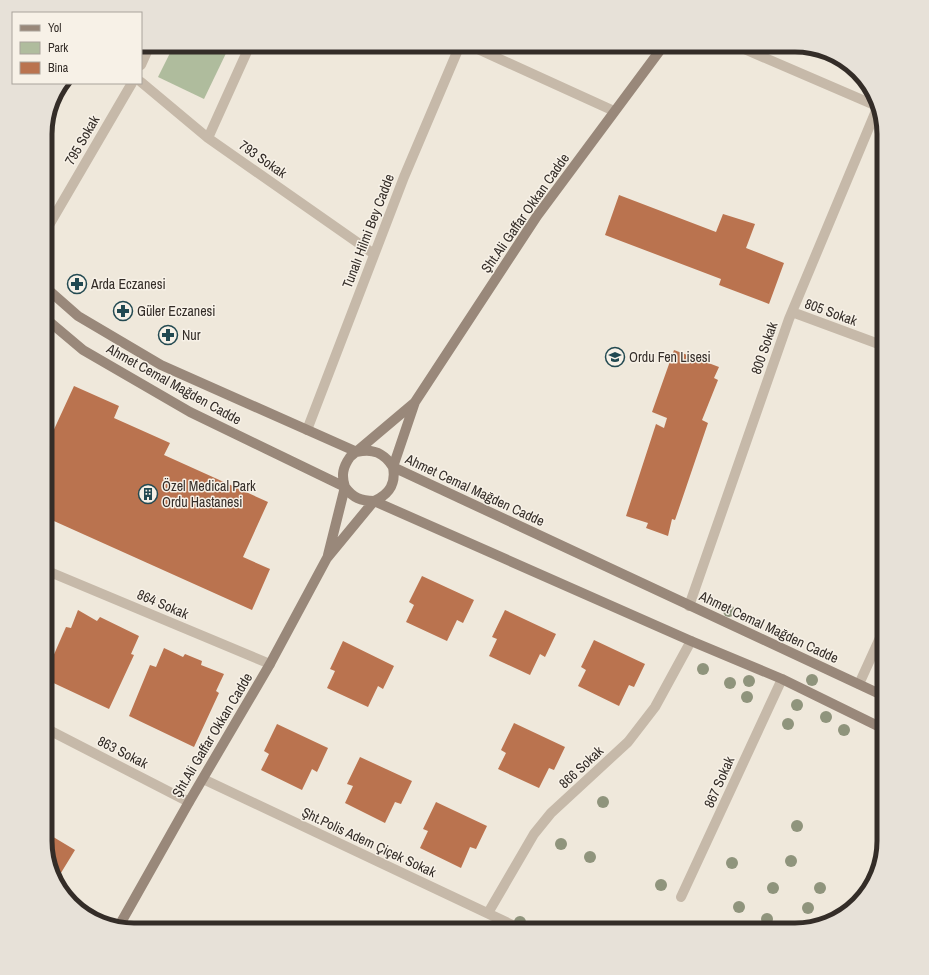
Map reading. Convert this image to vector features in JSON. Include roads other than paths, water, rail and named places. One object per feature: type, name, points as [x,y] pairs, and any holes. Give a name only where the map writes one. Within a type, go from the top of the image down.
[{"type":"main road","name":"Şht.Ali Gaffar Okkan Cadde","points":[[121,922],[189,802],[270,664],[327,558],[374,501],[386,494],[393,484],[394,475],[392,467],[415,402],[537,216],[659,52]]},
{"type":"main road","name":"Ahmet Cemal Mağden Cadde","points":[[52,294],[78,316],[161,365],[357,452],[365,450],[381,453],[392,467],[877,693]]},
{"type":"main road","name":"Ahmet Cemal Mağden Cadde","points":[[52,324],[83,350],[190,412],[345,487],[350,494],[357,499],[374,501],[691,641],[782,679],[877,726]]},
{"type":"main road","name":"Şht.Ali Gaffar Okkan Cadde","points":[[327,558],[345,487],[343,471],[350,457],[415,402]]},
{"type":"street","points":[[142,63],[147,52]]},
{"type":"street","points":[[208,138],[247,52]]},
{"type":"street","name":"Tunalı Hilmi Bey Cadde","points":[[307,430],[404,177],[457,52]]},
{"type":"street","points":[[484,52],[614,111]]},
{"type":"street","points":[[751,52],[871,103]]},
{"type":"street","name":"793 Sokak","points":[[142,83],[208,138],[374,254]]},
{"type":"street","name":"795 Sokak","points":[[52,220],[131,84]]},
{"type":"street","name":"800 Sokak","points":[[690,606],[792,312],[874,115]]},
{"type":"street","name":"805 Sokak","points":[[792,312],[877,343]]},
{"type":"street","name":"864 Sokak","points":[[52,573],[270,664]]},
{"type":"street","name":"866 Sokak","points":[[488,913],[534,834],[551,813],[628,742],[655,707],[691,641]]},
{"type":"street","points":[[859,684],[877,644]]},
{"type":"street","name":"867 Sokak","points":[[680,897],[782,679]]},
{"type":"street","name":"863 Sokak","points":[[52,732],[189,802]]},
{"type":"street","name":"Şht.Polis Adem Çiçek Sokak","points":[[203,779],[509,923]]},
{"type":"place","name":"Arda Eczanesi","points":[[77,284]]},
{"type":"place","name":"Güler Eczanesi","points":[[123,311]]},
{"type":"place","name":"Nur","points":[[168,335]]},
{"type":"place","name":"Ordu Fen Lisesi","points":[[615,357]]},
{"type":"place","name":"Özel Medical Park Ordu Hastanesi","points":[[148,494]]}]
